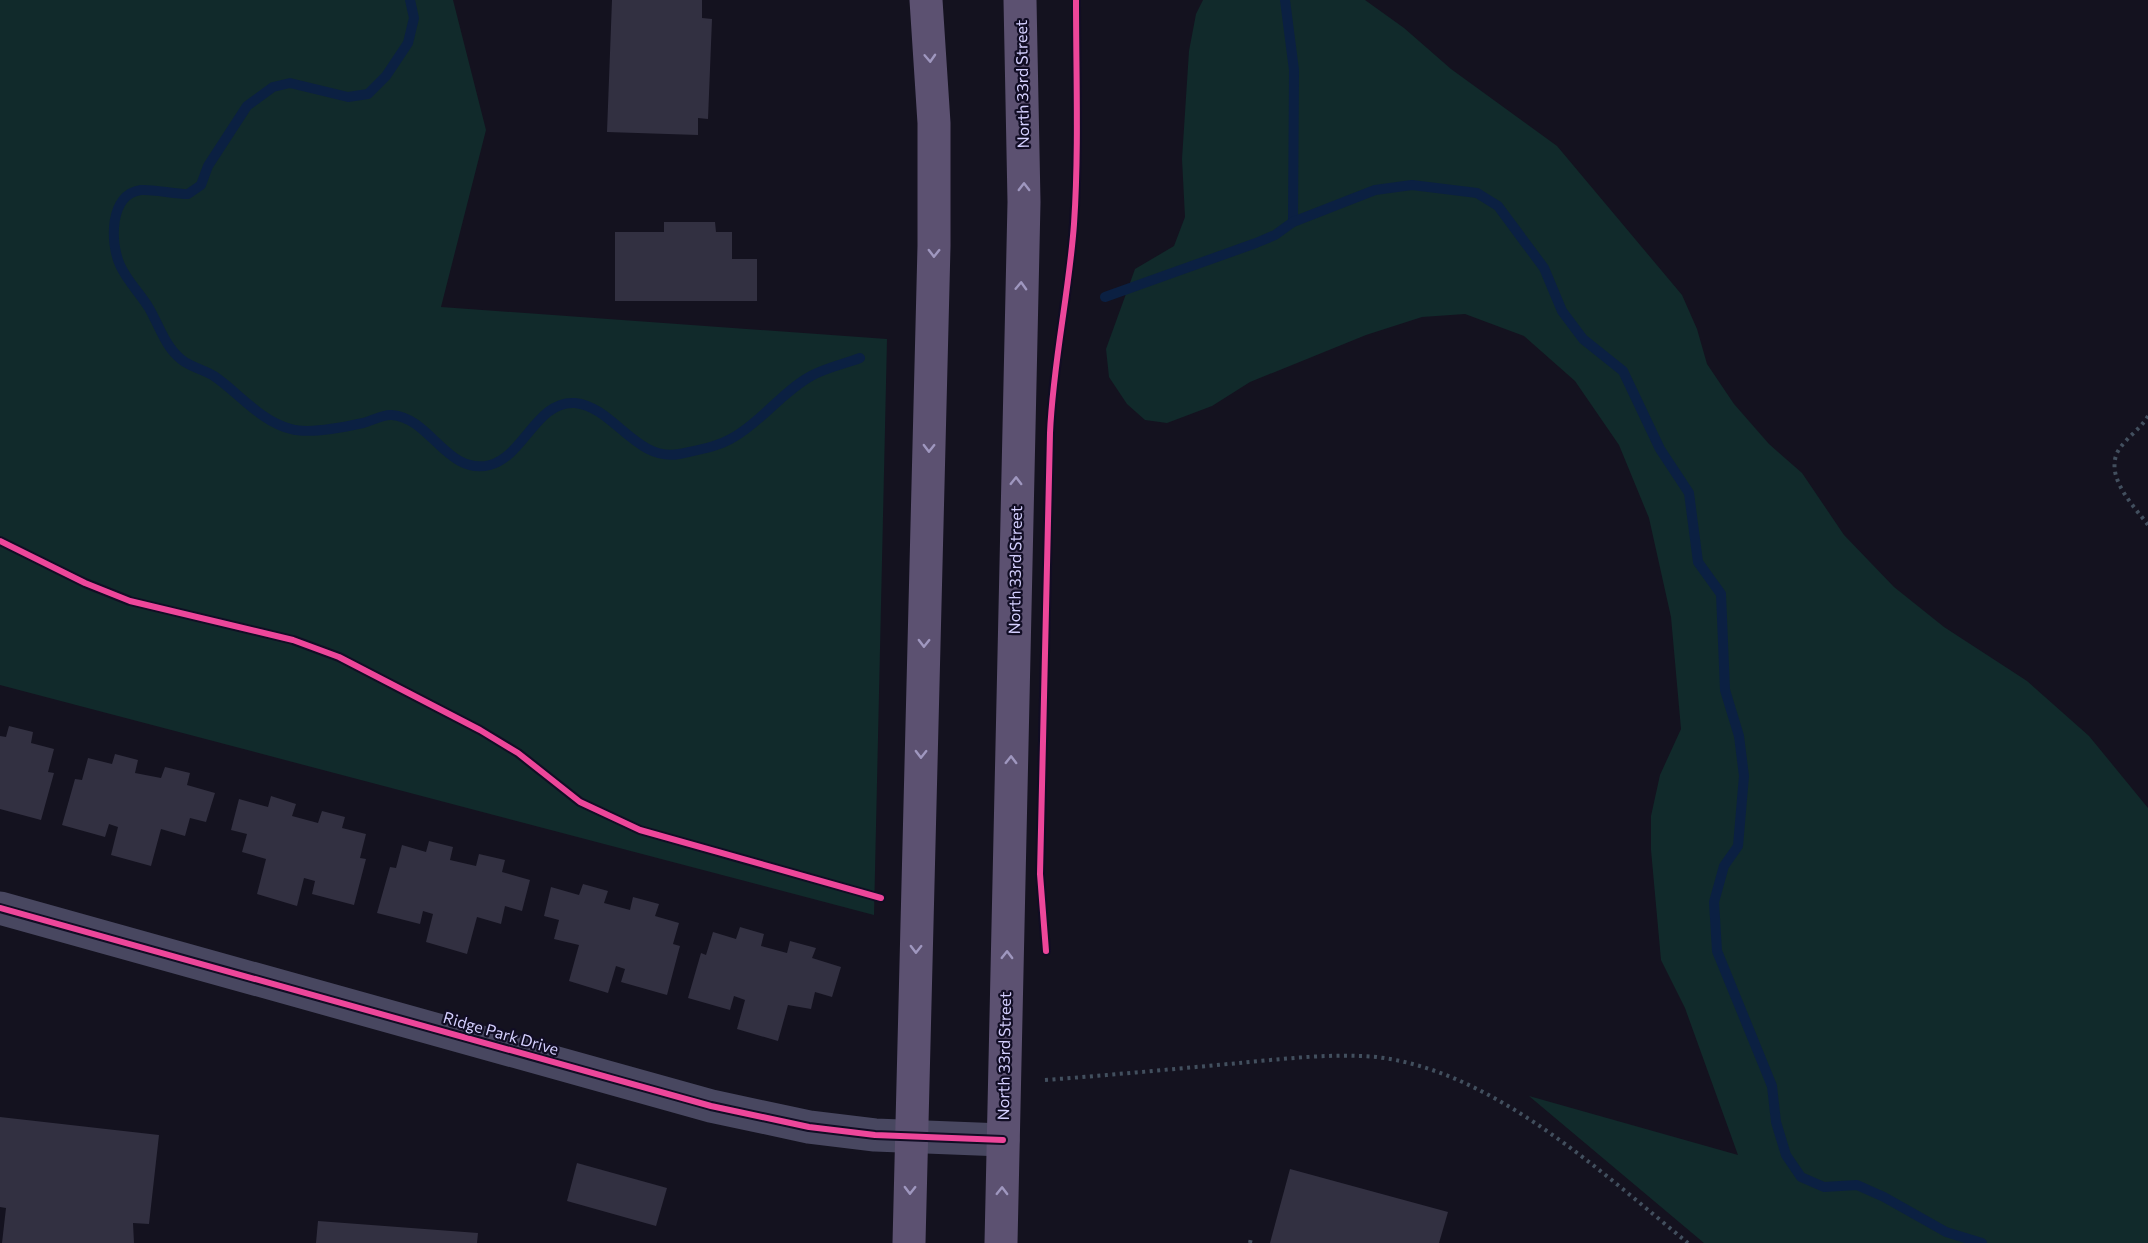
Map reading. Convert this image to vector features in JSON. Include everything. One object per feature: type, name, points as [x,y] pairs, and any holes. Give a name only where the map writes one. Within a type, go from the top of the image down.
[{"type":"main road","points":[[909,1243],[934,246],[934,123],[926,0]]},
{"type":"main road","name":"North 33rd Street","points":[[1001,1243],[1024,202],[1020,0]]},
{"type":"street","name":"Ridge Park Drive","points":[[0,908],[711,1106],[809,1127],[911,1137],[1003,1140]]},
{"type":"path","points":[[2148,416],[2117,453],[2114,470],[2120,486],[2148,525]]},
{"type":"path","points":[[1045,1080],[1285,1059],[1377,1058],[1420,1068],[1445,1076],[1521,1113],[1590,1163],[1688,1243]]},
{"type":"green space","points":[[0,0],[453,0],[486,130],[441,307],[887,339],[874,915],[0,685]]},
{"type":"green space","points":[[1203,0],[1365,0],[1404,28],[1451,69],[1557,146],[1682,295],[1697,329],[1707,364],[1734,404],[1769,444],[1802,473],[1844,535],[1894,587],[1944,627],[2027,681],[2089,736],[2148,808],[2148,1243],[1704,1243],[1529,1096],[1738,1155],[1685,1008],[1661,960],[1651,850],[1651,816],[1660,775],[1681,729],[1671,617],[1649,518],[1619,445],[1575,381],[1524,336],[1465,314],[1422,317],[1366,335],[1250,382],[1212,406],[1167,423],[1145,420],[1127,404],[1109,377],[1106,349],[1135,269],[1174,246],[1185,217],[1182,159],[1189,51],[1196,14]]},
{"type":"building","points":[[612,0],[702,0],[702,18],[712,19],[708,119],[698,118],[698,135],[607,132]]},
{"type":"building","points":[[664,222],[715,222],[716,232],[732,232],[732,259],[757,259],[757,301],[615,301],[615,232],[664,232]]},
{"type":"building","points":[[9,726],[33,732],[31,743],[54,749],[48,772],[54,773],[41,820],[0,809],[0,736],[6,737]]},
{"type":"building","points":[[115,754],[138,760],[135,773],[161,778],[165,767],[190,773],[187,785],[215,793],[206,822],[190,818],[185,836],[161,829],[151,866],[111,855],[118,827],[109,824],[105,837],[62,825],[75,779],[82,780],[88,758],[112,764]]},
{"type":"building","points":[[271,796],[296,804],[292,816],[318,823],[322,811],[345,817],[342,828],[366,834],[360,858],[366,859],[354,905],[312,894],[315,881],[304,878],[297,906],[257,894],[266,859],[242,852],[247,834],[231,830],[239,799],[268,807]]},
{"type":"building","points":[[429,841],[453,847],[450,860],[476,866],[479,854],[505,860],[502,872],[530,880],[522,911],[505,906],[501,924],[477,917],[467,954],[426,942],[433,914],[423,911],[420,924],[377,913],[390,867],[396,868],[402,845],[426,852]]},
{"type":"building","points":[[583,884],[608,891],[604,903],[630,910],[633,897],[659,904],[655,916],[679,923],[673,944],[680,946],[667,995],[621,982],[625,969],[616,966],[608,993],[569,981],[579,945],[554,939],[559,920],[544,916],[551,887],[579,895]]},
{"type":"building","points":[[740,927],[764,934],[761,946],[787,953],[790,941],[816,948],[812,958],[841,967],[832,997],[815,992],[811,1009],[788,1005],[778,1041],[737,1029],[745,1000],[734,996],[730,1010],[688,998],[701,953],[706,955],[713,932],[736,939]]},
{"type":"building","points":[[0,1117],[159,1135],[149,1224],[133,1223],[134,1243],[2,1243],[6,1208],[0,1207]]},
{"type":"building","points":[[577,1163],[667,1188],[656,1226],[567,1201]]},
{"type":"building","points":[[1290,1169],[1448,1212],[1439,1243],[1270,1243]]},
{"type":"building","points":[[318,1221],[478,1233],[477,1243],[316,1243]]},
{"type":"waterway","points":[[410,0],[414,18],[408,43],[386,76],[368,94],[348,97],[290,83],[273,87],[247,106],[208,166],[201,185],[188,194],[141,190],[130,193],[123,200],[118,210],[114,233],[120,265],[149,308],[167,342],[182,360],[214,376],[269,420],[291,429],[337,428],[392,415],[406,418],[450,455],[475,466],[490,465],[502,460],[540,419],[550,410],[562,404],[575,403],[589,407],[650,450],[664,454],[679,454],[707,448],[728,440],[744,430],[811,376],[860,358]]},
{"type":"waterway","points":[[1285,0],[1294,70],[1293,222]]},
{"type":"waterway","points":[[1105,297],[1256,243],[1275,235],[1293,222],[1375,190],[1412,185],[1477,193],[1498,206],[1544,268],[1562,311],[1583,339],[1623,371],[1660,449],[1689,493],[1698,562],[1721,594],[1725,690],[1739,736],[1744,776],[1738,846],[1724,866],[1714,902],[1717,951],[1772,1086],[1776,1122],[1786,1155],[1801,1177],[1824,1187],[1857,1185],[1884,1197],[1946,1232],[1982,1243]]},
{"type":"cycle path","points":[[1046,951],[1040,874],[1050,433],[1054,380],[1069,276],[1076,196],[1076,0]]},
{"type":"cycle path","points":[[0,541],[85,583],[130,601],[293,640],[339,657],[480,730],[518,753],[580,802],[640,830],[881,898]]},
{"type":"cycle path","points":[[0,908],[711,1106],[809,1127],[875,1135],[1003,1140]]}]
